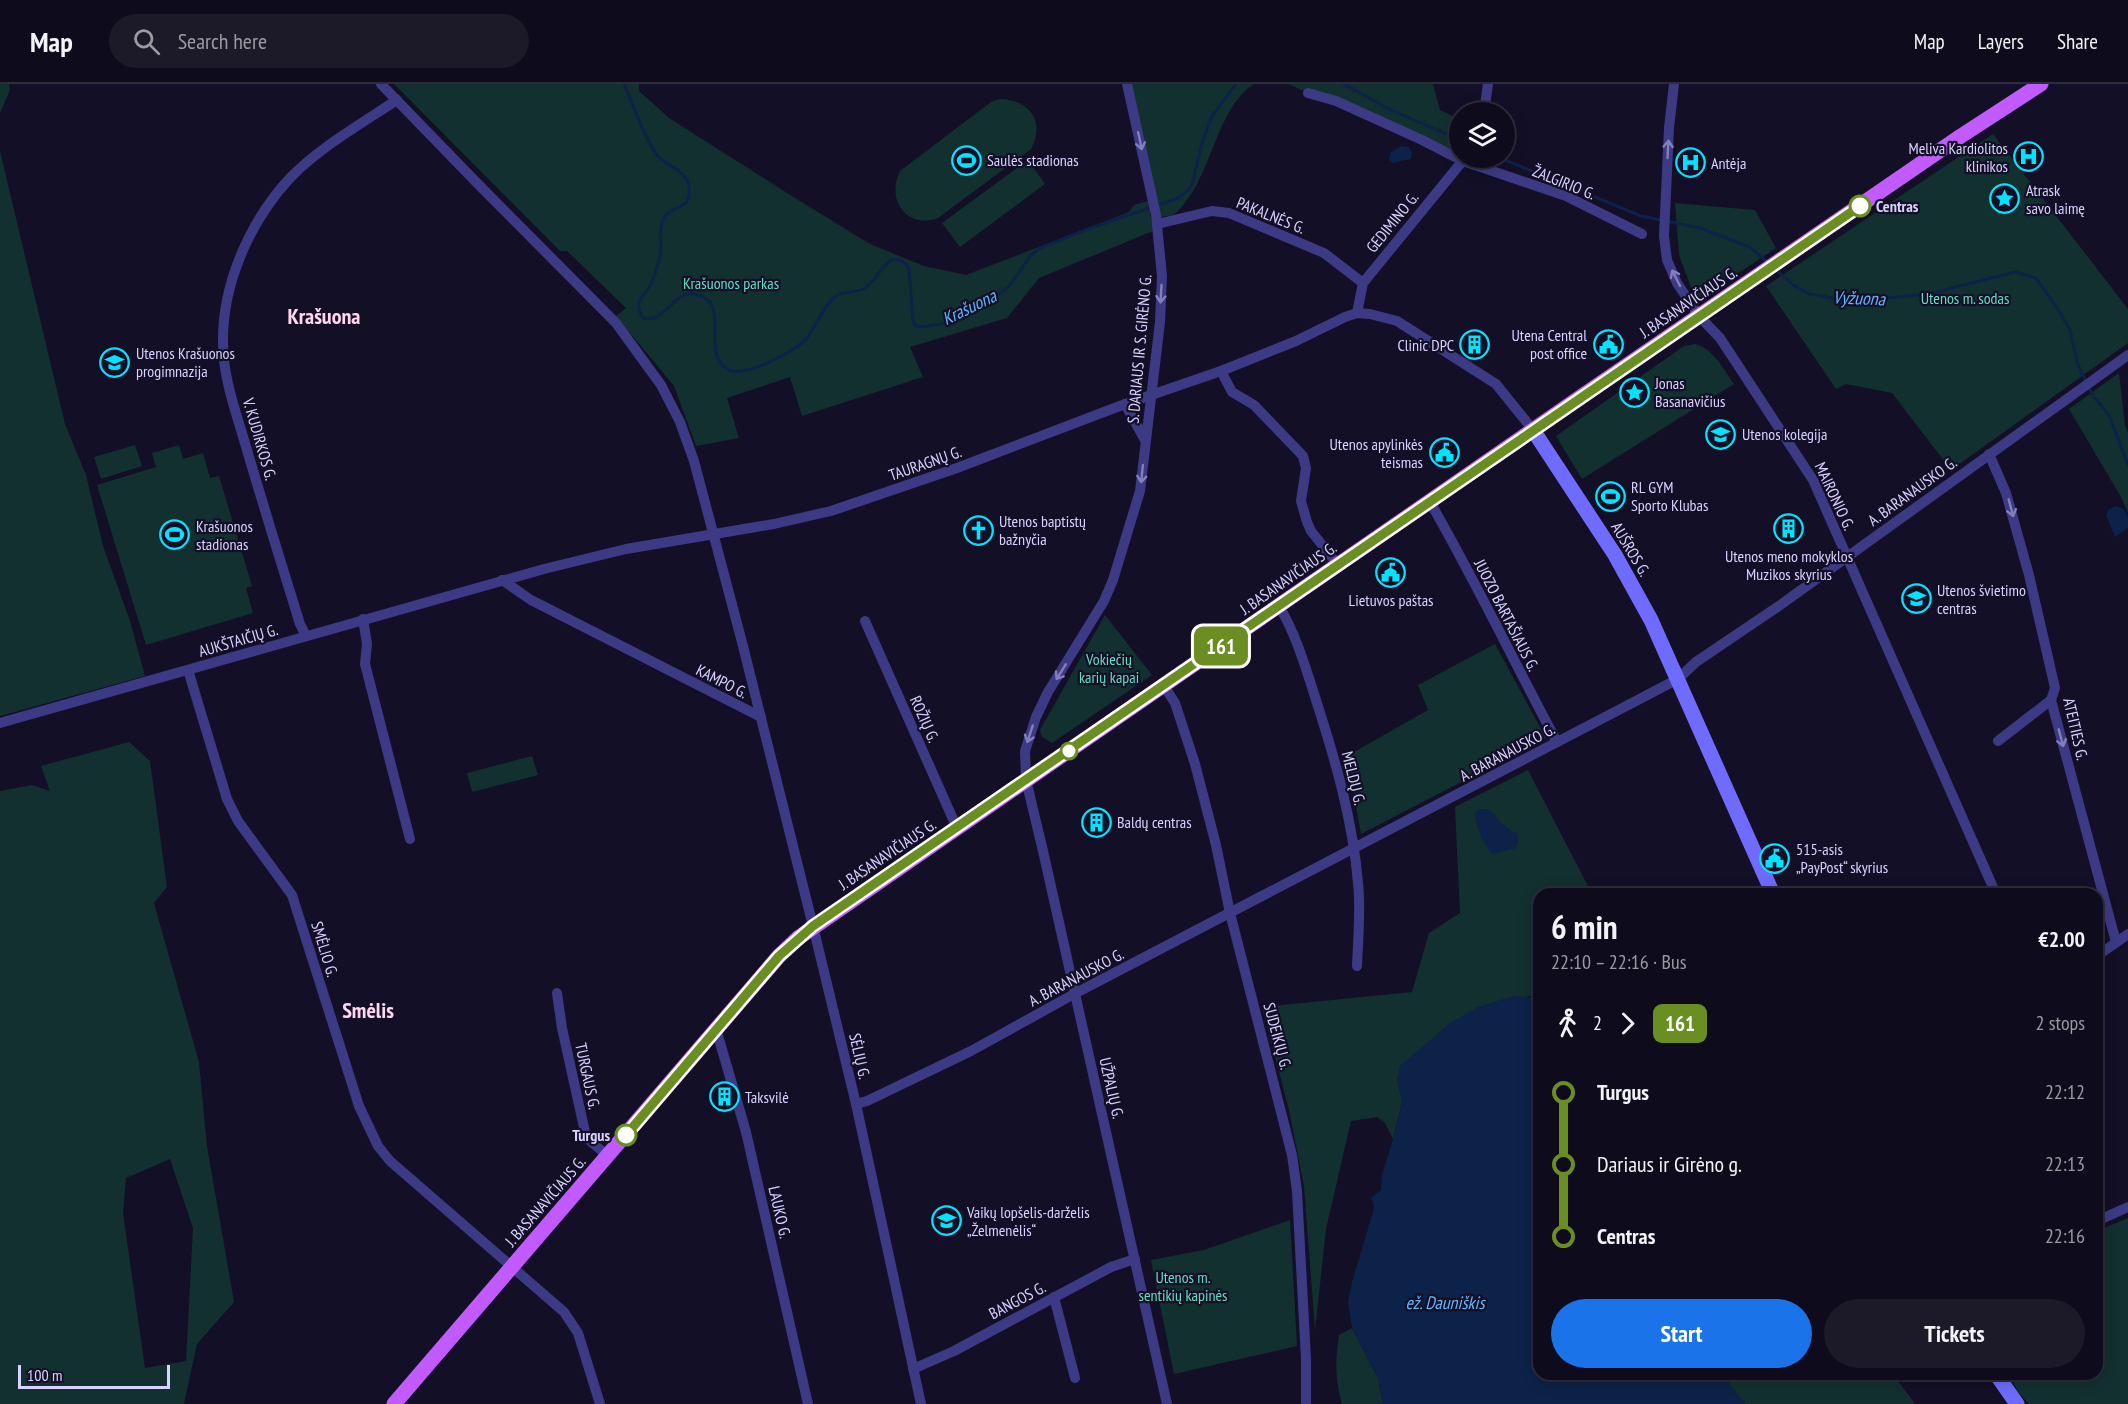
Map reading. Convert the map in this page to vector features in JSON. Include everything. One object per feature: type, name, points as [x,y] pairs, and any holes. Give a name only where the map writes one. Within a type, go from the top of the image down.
[{"type":"main road","name":"J. BASANAVIČIAUS G.","points":[[394,1404],[779,956],[813,926],[1960,136],[2041,84]]},
{"type":"street","name":"KAMPO G.","points":[[381,84],[610,316],[635,346],[661,385],[680,422],[694,461],[761,717]]},
{"type":"street","name":"S. DARIAUS IR S. GIRĖNO G.","points":[[1026,780],[1025,751],[1036,717],[1048,692],[1104,601],[1113,580],[1140,491],[1160,322],[1162,276],[1156,219],[1127,84]]},
{"type":"street","points":[[1485,102],[1488,84]]},
{"type":"street","name":"MAIRONIO G.","points":[[1674,84],[1665,207],[1664,237],[1667,260],[1677,283],[1699,316],[1720,338],[1806,468],[1827,510],[1993,888]]},
{"type":"street","name":"ŽALGIRIO G.","points":[[1308,93],[1322,95],[1449,153]]},
{"type":"street","name":"V. KUDIRKOS G.","points":[[306,636],[230,392],[223,345],[224,319],[235,271],[244,249],[269,204],[291,177],[347,133],[397,100]]},
{"type":"street","name":"GEDIMINO G.","points":[[1363,283],[1457,168]]},
{"type":"street","name":"ŽALGIRIO G.","points":[[1487,168],[1566,196],[1642,234]]},
{"type":"street","name":"PAKALNĖS G.","points":[[1156,219],[1212,211],[1229,213],[1324,253],[1363,283]]},
{"type":"street","points":[[1358,313],[1363,283]]},
{"type":"street","name":"TAURAGNŲ G.","points":[[485,584],[626,549],[774,524],[831,511],[957,468],[1125,404],[1221,371],[1358,313]]},
{"type":"street","name":"AUŠROS G.","points":[[1358,313],[1385,316],[1396,321],[1490,378],[1509,398],[1533,430],[1615,555],[1651,620],[1770,888]]},
{"type":"street","name":"A. BARANAUSKO G.","points":[[856,1104],[867,1101],[971,1051],[1074,994],[1678,679],[1696,662],[2128,355]]},
{"type":"street","points":[[1221,371],[1232,392],[1254,405],[1303,456],[1306,468],[1301,493],[1306,522],[1338,565]]},
{"type":"street","name":"S. DARIAUS IR S. GIRĖNO G.","points":[[1125,404],[1145,440]]},
{"type":"street","name":"ATEITIES G.","points":[[1989,454],[1999,472],[2006,493],[2029,575],[2055,688],[2051,700],[2101,888]]},
{"type":"street","name":"JUOZO BARTAŠIAUS G.","points":[[1430,502],[1463,560],[1557,742]]},
{"type":"street","name":"KAMPO G.","points":[[502,580],[531,600],[761,717]]},
{"type":"street","name":"AUKŠTAIČIŲ G.","points":[[0,723],[485,584]]},
{"type":"street","name":"MELDŲ G.","points":[[1279,606],[1306,667],[1331,747],[1355,848],[1359,886],[1357,966]]},
{"type":"street","points":[[363,619],[367,644],[365,664],[410,839]]},
{"type":"street","name":"ROŽIŲ G.","points":[[865,621],[957,828]]},
{"type":"street","name":"SMĖLIO G.","points":[[188,670],[232,811],[292,895],[358,1106],[374,1138],[390,1161],[564,1312],[578,1333],[600,1404]]},
{"type":"street","name":"SUDEIKIŲ G.","points":[[1164,686],[1175,703],[1195,764],[1216,844],[1230,913],[1282,1112],[1295,1174],[1306,1359],[1306,1404]]},
{"type":"street","points":[[1998,741],[2051,700]]},
{"type":"street","name":"SĖLIŲ G.","points":[[761,717],[856,1104],[921,1404]]},
{"type":"street","name":"UŽPALIŲ G.","points":[[1026,780],[1167,1404]]},
{"type":"street","name":"ATEITIES G.","points":[[2103,894],[2116,942]]},
{"type":"street","points":[[2103,952],[2128,934]]},
{"type":"street","name":"TURGAUS G.","points":[[557,993],[562,1028],[585,1132],[589,1140],[608,1156]]},
{"type":"street","name":"LAUKO G.","points":[[716,1029],[746,1132],[808,1404]]},
{"type":"street","points":[[2103,1218],[2128,1207]]},
{"type":"street","name":"BANGOS G.","points":[[913,1369],[954,1351],[1111,1267],[1135,1259]]},
{"type":"street","points":[[1054,1298],[1075,1378]]},
{"type":"street","points":[[2000,1380],[2017,1404]]},
{"type":"green space","points":[[0,84],[9,84],[10,90],[0,113]]},
{"type":"green space","name":"Krašuonos parkas","points":[[394,84],[639,84],[639,91],[669,118],[870,244],[924,266],[966,275],[1129,212],[1134,205],[1148,201],[1153,231],[1039,278],[1007,318],[910,347],[923,377],[802,416],[790,377],[727,398],[739,438],[696,446],[674,386],[616,316],[626,308],[567,251],[560,251]]},
{"type":"green space","points":[[1130,84],[1254,84],[1242,93],[1233,106],[1195,187],[1181,208],[1172,215],[1161,217]]},
{"type":"green space","points":[[1289,84],[1433,84],[1440,110],[1449,114],[1449,148]]},
{"type":"green space","name":"Saulės stadionas","points":[[999,99],[1019,103],[1032,114],[1037,130],[1031,149],[938,218],[927,221],[908,216],[897,201],[896,182],[900,171],[991,102]]},
{"type":"green space","name":"Utenos m. sodas","points":[[1993,134],[2128,309],[2128,343],[1951,470],[1892,393],[1846,384],[1836,389],[1766,286]]},
{"type":"green space","points":[[0,151],[65,424],[86,475],[103,546],[130,621],[145,676],[0,716]]},
{"type":"green space","points":[[1028,160],[1045,184],[960,247],[942,223]]},
{"type":"green space","points":[[1675,203],[1755,210],[1776,248],[1696,301],[1679,255]]},
{"type":"green space","points":[[1695,344],[1713,355],[1734,384],[1582,479],[1556,436],[1684,346]]},
{"type":"green space","points":[[2119,373],[2128,433],[2128,513],[2121,497],[2069,409]]},
{"type":"green space","points":[[135,445],[142,466],[101,479],[94,457]]},
{"type":"green space","name":"Krašuonos stadionas","points":[[179,445],[183,459],[203,453],[210,478],[219,476],[252,586],[246,588],[253,613],[146,645],[97,485],[156,467],[152,453]]},
{"type":"green space","name":"Vokiečių karių kapai","points":[[1105,615],[1152,675],[1052,743],[1042,737],[1040,730]]},
{"type":"green space","points":[[1495,644],[1546,738],[1361,834],[1347,756],[1428,710],[1418,685]]},
{"type":"green space","points":[[129,742],[150,761],[167,887],[154,903],[199,1062],[207,1146],[234,1302],[197,1344],[184,1404],[0,1404],[0,791],[32,785],[50,791],[41,766]],"holes":[[[170,1159],[193,1228],[186,1361],[145,1368],[123,1213],[126,1178]]]},
{"type":"green space","points":[[532,756],[538,775],[472,792],[467,773]]},
{"type":"green space","points":[[1528,770],[1589,888],[1533,888],[1533,997],[1528,996],[1397,1078],[1402,1102],[1393,1139],[1385,1123],[1377,1117],[1351,1121],[1326,1229],[1315,1330],[1304,1186],[1289,1110],[1262,1007],[1412,992],[1429,933],[1460,913],[1455,807]]},
{"type":"green space","points":[[2128,1218],[2128,1404],[2029,1404],[2018,1392],[2012,1380],[2103,1380],[2103,1228]]},
{"type":"green space","name":"Utenos m. sentikių kapinės","points":[[1290,1220],[1297,1346],[1174,1374],[1151,1260],[1204,1250]]},
{"type":"green space","points":[[1352,1328],[1378,1378],[1383,1404],[1342,1404],[1336,1361],[1339,1335]]},
{"type":"green space","points":[[1727,1380],[1897,1380],[1915,1404],[1745,1404]]},
{"type":"water","points":[[1401,146],[1409,147],[1412,153],[1411,159],[1392,163],[1389,160],[1391,152]]},
{"type":"water","points":[[2116,506],[2124,509],[2128,518],[2128,528],[2115,537],[2106,515],[2109,509]]},
{"type":"water","points":[[1480,809],[1489,809],[1502,824],[1517,834],[1516,848],[1493,854],[1489,850],[1476,823],[1475,813]]},
{"type":"water","name":"ež. Dauniškis","points":[[1513,996],[1533,998],[1533,1380],[1727,1380],[1745,1404],[1383,1404],[1378,1378],[1352,1328],[1348,1302],[1374,1208],[1371,1198],[1381,1190],[1382,1175],[1402,1102],[1397,1078],[1400,1066],[1450,1023],[1478,1007]]},
{"type":"waterway","name":"Krašuona","points":[[624,84],[652,148],[661,159],[684,176],[689,186],[686,203],[670,212],[663,220],[659,260],[652,282],[638,306],[643,318],[651,319],[687,294],[706,299],[712,306],[715,317],[716,352],[720,362],[729,370],[736,371],[758,367],[792,350],[807,338],[832,299],[839,294],[863,289],[891,260],[902,261],[909,269],[915,325],[920,327],[942,324],[1002,292],[1011,284],[1031,255],[1040,248],[1178,198],[1192,185],[1202,143],[1212,116],[1236,84]]},
{"type":"waterway","name":"Vyžuona","points":[[1344,84],[1389,109],[1449,135]]},
{"type":"waterway","name":"Vyžuona","points":[[1515,164],[1641,216],[1700,228],[1750,247],[1767,262]]},
{"type":"waterway","name":"Vyžuona","points":[[1774,268],[1792,284],[1809,294],[1838,299],[1867,300],[1928,294],[2015,272],[2036,278],[2070,330],[2078,365],[2093,396],[2109,415],[2128,465]]},
{"type":"bus line","name":"161","points":[[626,1135],[779,956],[813,926],[1860,206]]},
{"type":"place","name":"Meliva Kardiolitos klinikos","points":[[2029,157]]},
{"type":"place","name":"Saulės stadionas","points":[[966,160]]},
{"type":"place","name":"Antėja","points":[[1690,163]]},
{"type":"place","name":"Atrask savo laimę","points":[[2005,199]]},
{"type":"place","name":"Centras","points":[[1860,206]]},
{"type":"place","name":"Utena Central post office","points":[[1608,344]]},
{"type":"place","name":"Clinic DPC","points":[[1475,345]]},
{"type":"place","name":"Utenos Krašuonos progimnazija","points":[[115,362]]},
{"type":"place","name":"Jonas Basanavičius","points":[[1634,392]]},
{"type":"place","name":"Utenos kolegija","points":[[1721,434]]},
{"type":"place","name":"Utenos apylinkės teismas","points":[[1444,453]]},
{"type":"place","name":"RL GYM Sporto Klubas","points":[[1610,496]]},
{"type":"place","name":"Utenos meno mokyklos Muzikos skyrius","points":[[1789,528]]},
{"type":"place","name":"Utenos baptistų bažnyčia","points":[[978,530]]},
{"type":"place","name":"Krašuonos stadionas","points":[[175,535]]},
{"type":"place","name":"Lietuvos paštas","points":[[1391,572]]},
{"type":"place","name":"Utenos švietimo centras","points":[[1916,599]]},
{"type":"place","name":"Baldų centras","points":[[1096,822]]},
{"type":"place","name":"515-asis „PayPost“ skyrius","points":[[1775,858]]},
{"type":"place","name":"Taksvilė","points":[[724,1097]]},
{"type":"place","name":"Turgus","points":[[626,1135]]},
{"type":"place","name":"Vaikų lopšelis-darželis „Želmenėlis“","points":[[946,1221]]},
{"type":"district","name":"Krašuona","points":[[324,316]]},
{"type":"district","name":"Smėlis","points":[[368,1010]]}]
